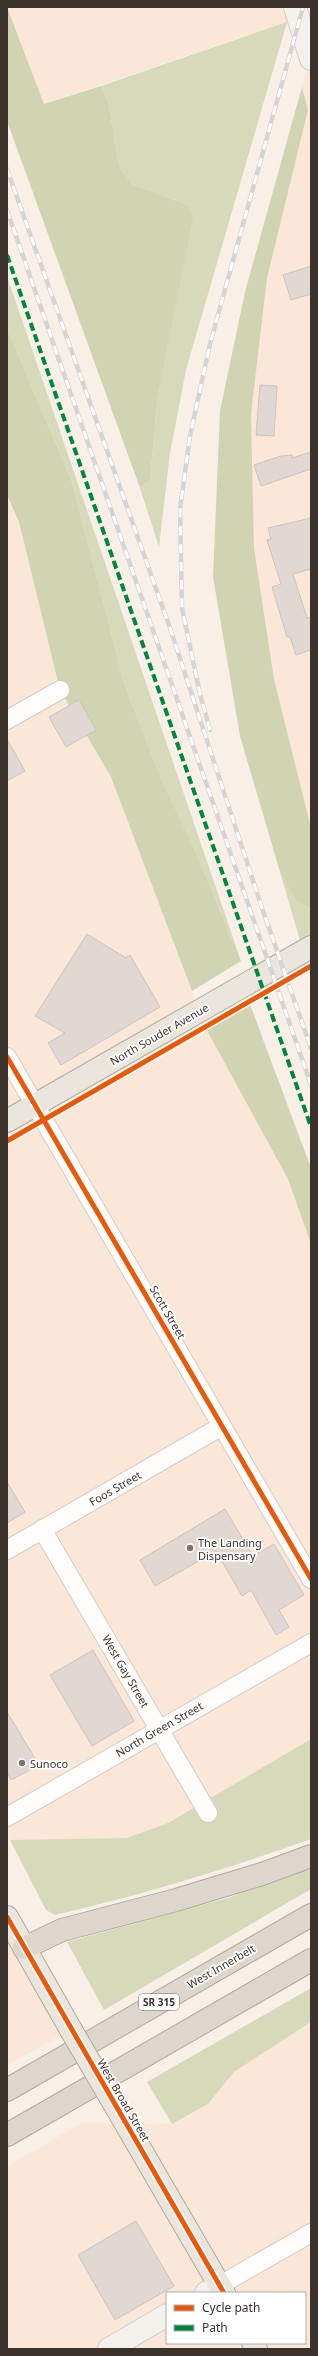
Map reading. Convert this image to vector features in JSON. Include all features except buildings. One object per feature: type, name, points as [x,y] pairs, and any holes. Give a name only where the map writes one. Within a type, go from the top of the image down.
[{"type":"highway","points":[[24,1948],[62,1930],[176,1900],[262,1874],[311,1856]]},
{"type":"highway","name":"West Innerbelt","points":[[7,2090],[311,1915]]},
{"type":"highway","points":[[7,2135],[311,1960]]},
{"type":"main road","name":"North Souder Avenue","points":[[7,1121],[311,947]]},
{"type":"main road","name":"West Broad Street","points":[[7,1917],[116,2107],[217,2290]]},
{"type":"street","points":[[295,7],[311,59]]},
{"type":"street","points":[[7,720],[60,690]]},
{"type":"street","name":"Scott Street","points":[[7,1057],[36,1104],[311,1579]]},
{"type":"street","name":"Foos Street","points":[[7,1550],[222,1426]]},
{"type":"street","name":"West Gay Street","points":[[42,1530],[208,1813]]},
{"type":"street","name":"North Green Street","points":[[7,1817],[159,1728],[311,1642]]},
{"type":"street","points":[[217,2290],[311,2232]]},
{"type":"street","points":[[109,2349],[166,2316]]},
{"type":"shaded area","points":[[7,7],[290,7],[287,22],[44,104]]},
{"type":"shaded area","points":[[311,57],[311,828],[274,679],[254,548],[251,414],[267,278],[308,110],[302,87]]},
{"type":"shaded area","points":[[7,495],[19,522],[60,690],[111,777],[192,991],[198,1012],[288,1179],[311,1244],[311,1739],[168,1823],[127,1839],[10,1840],[7,1836]]},
{"type":"shaded area","points":[[7,1917],[71,2030],[7,2065]]},
{"type":"shaded area","points":[[311,2022],[311,2349],[7,2349],[7,2167],[83,2122],[172,2124],[208,2104],[234,2072]]},
{"type":"green space","points":[[7,7],[44,104],[101,86],[108,100],[119,166],[132,184],[188,205],[193,219],[158,393],[150,480],[140,488],[7,121]]},
{"type":"green space","points":[[287,22],[186,370],[170,453],[159,547],[140,488],[150,480],[158,393],[188,205],[132,184],[119,166],[108,100],[101,86]]},
{"type":"green space","points":[[302,87],[308,110],[267,278],[251,414],[254,548],[274,679],[311,828],[311,909],[296,901],[280,872],[240,736],[213,577],[220,411],[245,292]]},
{"type":"green space","points":[[7,277],[241,961],[193,845],[162,781],[125,686],[72,482],[7,328]]},
{"type":"green space","points":[[7,328],[72,482],[125,686],[162,781],[193,845],[241,961],[192,991],[111,777],[60,690],[19,522],[7,495]]},
{"type":"green space","points":[[280,872],[296,901],[311,909],[311,978]]},
{"type":"green space","points":[[248,999],[311,1168],[311,1244],[288,1179],[204,1025]]},
{"type":"green space","points":[[311,1739],[311,1839],[248,1861],[152,1890],[55,1915],[46,1910],[10,1840],[127,1838],[168,1823]]},
{"type":"green space","points":[[311,1864],[311,1889],[104,2010],[67,1942],[231,1897]]},
{"type":"green space","points":[[311,1988],[311,2022],[234,2072],[208,2104],[172,2124],[147,2082]]},
{"type":"railway","points":[[210,730],[200,694],[182,608],[180,509],[190,436],[210,344],[303,7]]},
{"type":"railway","points":[[7,169],[170,628],[262,908],[311,1048]]},
{"type":"railway","points":[[7,210],[311,1085]]},
{"type":"marked path","points":[[7,255],[311,1127]]},
{"type":"cycle path","points":[[7,1141],[311,966]]},
{"type":"cycle path","points":[[7,1057],[311,1579]]},
{"type":"cycle path","points":[[7,1917],[223,2292]]},
{"type":"place","name":"The Landing Dispensary","points":[[190,1548]]},
{"type":"place","name":"Sunoco","points":[[22,1763]]}]
